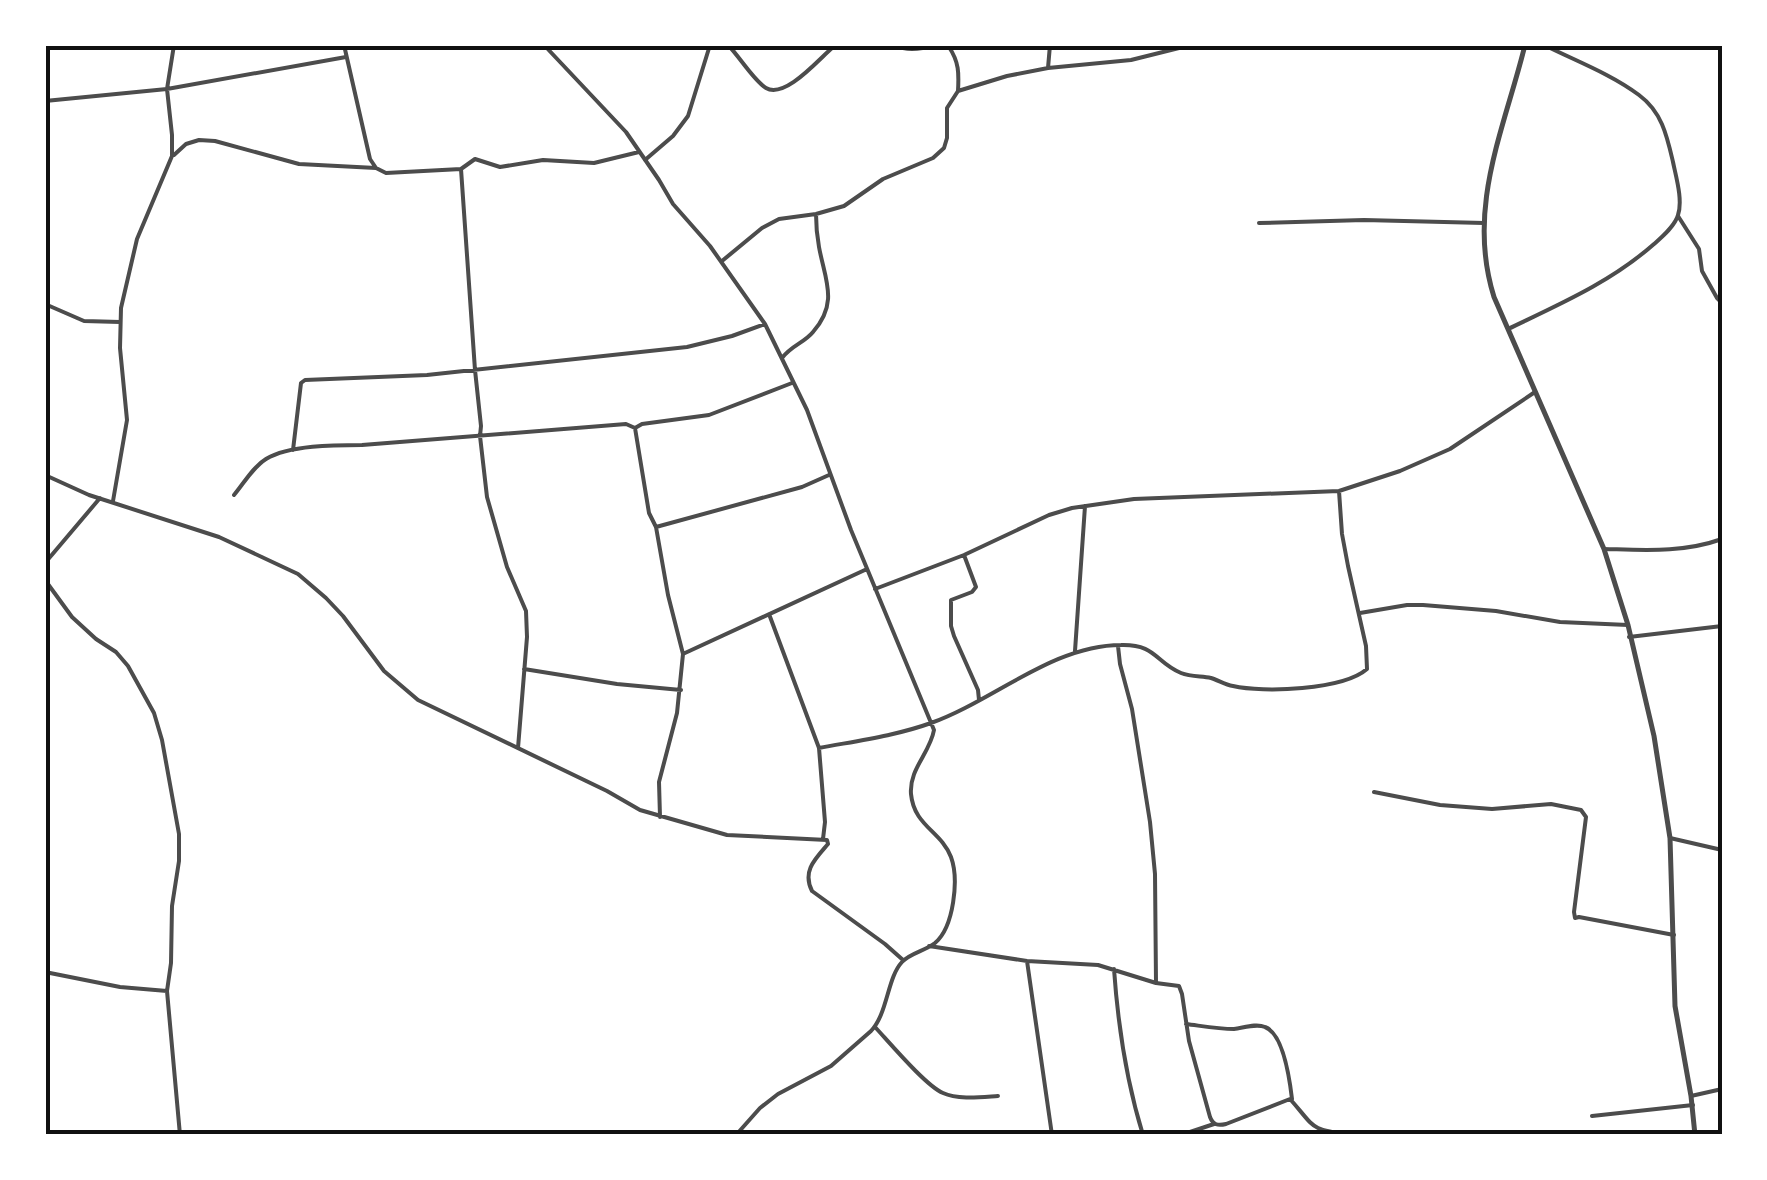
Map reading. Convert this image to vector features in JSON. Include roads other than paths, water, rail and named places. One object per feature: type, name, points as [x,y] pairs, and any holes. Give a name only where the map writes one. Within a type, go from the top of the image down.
[{"type":"street","points":[[172,156],[166,89],[174,45]]},
{"type":"street","points":[[344,45],[370,159],[376,168]]},
{"type":"street","points":[[544,45],[612,117],[765,324],[808,410],[830,475],[934,734],[915,769],[911,793],[920,820],[950,855],[952,911],[946,930],[929,946],[903,960],[875,1027],[830,1066],[784,1090],[760,1108],[736,1135]]},
{"type":"street","points":[[644,160],[673,136],[688,116],[710,45]]},
{"type":"street","points":[[728,45],[771,91],[786,88],[832,48]]},
{"type":"street","points":[[722,261],[762,228],[779,220],[844,206],[882,179],[944,148],[947,108],[958,91],[959,67],[955,56],[949,47],[896,45]]},
{"type":"street","points":[[1048,68],[1050,45]]},
{"type":"street","points":[[958,91],[1006,76],[1131,60],[1191,45]]},
{"type":"street","points":[[1526,45],[1493,156],[1484,256],[1508,329],[1604,549],[1628,624],[1654,736],[1670,838],[1675,1006],[1696,1135]]},
{"type":"street","points":[[1544,45],[1612,79],[1656,111],[1666,131],[1674,166],[1678,216],[1699,249],[1702,271],[1722,302]]},
{"type":"street","points":[[45,101],[166,89],[346,57]]},
{"type":"street","points":[[113,501],[127,420],[120,322],[137,239],[172,156],[186,144],[215,141],[299,164],[376,168],[386,173],[461,169],[475,159],[500,167],[542,160],[594,163],[639,152]]},
{"type":"street","points":[[461,169],[487,497],[506,566],[526,611],[518,748]]},
{"type":"street","points":[[782,358],[810,336],[830,302],[816,214]]},
{"type":"street","points":[[1508,329],[1623,269],[1666,233],[1678,216]]},
{"type":"street","points":[[1259,223],[1364,220],[1484,224]]},
{"type":"street","points":[[45,304],[84,322],[120,322]]},
{"type":"street","points":[[293,450],[301,384],[305,380],[475,370],[687,347],[765,324]]},
{"type":"street","points":[[634,428],[709,415],[794,382]]},
{"type":"street","points":[[875,589],[964,556],[1049,515],[1084,506],[1339,490],[1400,471],[1450,449],[1535,392]]},
{"type":"street","points":[[234,495],[264,460],[293,450],[626,424],[634,428]]},
{"type":"street","points":[[634,428],[648,513],[656,527],[684,654],[681,690],[659,782],[660,817]]},
{"type":"street","points":[[45,475],[100,498],[219,537],[298,574],[343,616],[384,671],[412,695],[640,810],[738,837],[823,839],[828,844],[808,872],[812,891],[903,960]]},
{"type":"street","points":[[656,527],[802,487],[830,475]]},
{"type":"street","points":[[819,748],[932,723],[1075,652],[1118,644],[1146,648],[1175,670],[1229,686],[1316,686],[1363,674],[1367,670],[1366,646],[1348,566],[1339,490]]},
{"type":"street","points":[[45,563],[100,498]]},
{"type":"street","points":[[1075,652],[1084,506]]},
{"type":"street","points":[[1604,549],[1694,548],[1722,539]]},
{"type":"street","points":[[964,556],[976,587],[951,600],[951,626],[979,700]]},
{"type":"street","points":[[684,654],[867,569]]},
{"type":"street","points":[[45,580],[72,617],[121,658],[154,713],[180,834],[167,991],[180,1135]]},
{"type":"street","points":[[1360,612],[1423,605],[1496,611],[1560,622],[1628,624]]},
{"type":"street","points":[[769,614],[819,748],[823,839]]},
{"type":"street","points":[[1629,637],[1722,626]]},
{"type":"street","points":[[1118,644],[1150,822],[1155,874],[1156,983]]},
{"type":"street","points":[[524,668],[616,684],[681,690]]},
{"type":"street","points":[[1374,792],[1440,805],[1492,809],[1551,804],[1581,810],[1586,816],[1575,918],[1674,934]]},
{"type":"street","points":[[1670,838],[1722,850]]},
{"type":"street","points":[[929,946],[1027,961],[1098,965],[1175,985],[1181,989],[1186,1024],[1214,1124]]},
{"type":"street","points":[[1027,961],[1052,1135]]},
{"type":"street","points":[[1114,969],[1120,1038],[1142,1135]]},
{"type":"street","points":[[45,972],[120,987],[167,991]]},
{"type":"street","points":[[1186,1024],[1237,1029],[1260,1026],[1270,1030],[1285,1062],[1292,1099],[1316,1128],[1350,1135]]},
{"type":"street","points":[[875,1027],[943,1094],[998,1096]]},
{"type":"street","points":[[1691,1096],[1722,1089]]},
{"type":"street","points":[[1181,1135],[1226,1124],[1292,1099]]},
{"type":"street","points":[[1592,1116],[1692,1105]]}]
